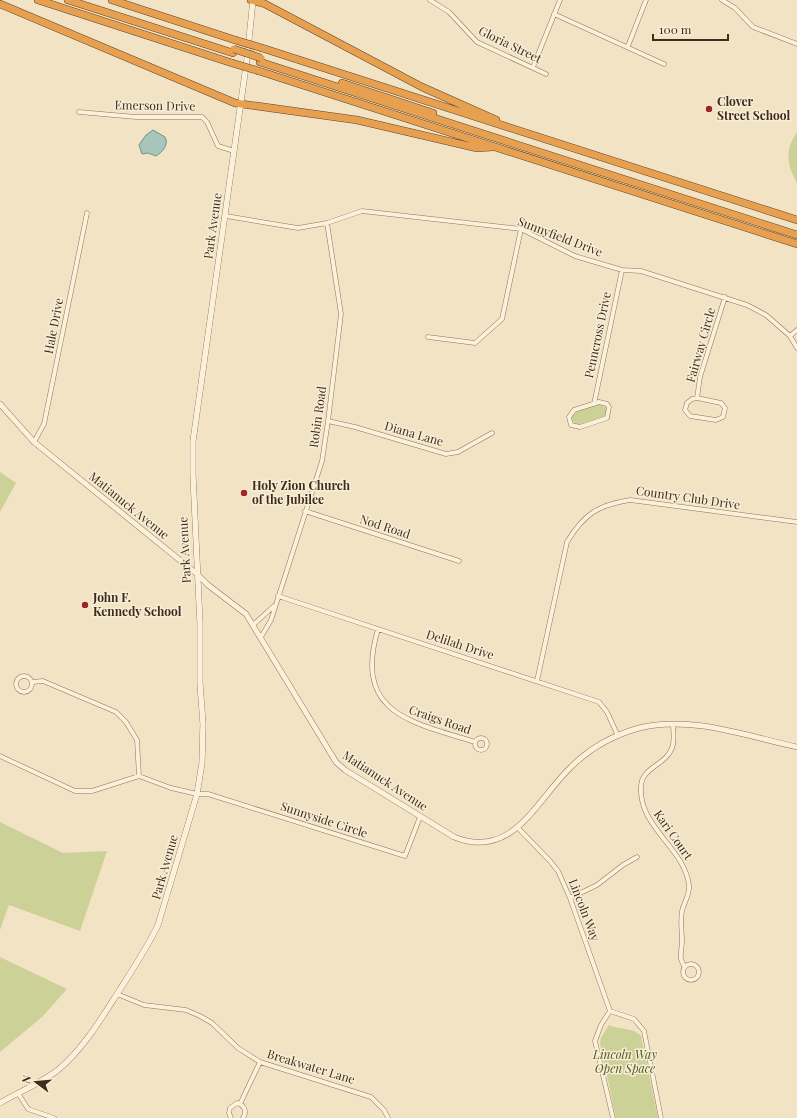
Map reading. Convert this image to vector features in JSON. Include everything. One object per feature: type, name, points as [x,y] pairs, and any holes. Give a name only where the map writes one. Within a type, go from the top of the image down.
[{"type":"highway","points":[[38,0],[797,244]]},
{"type":"highway","points":[[68,0],[797,230]]},
{"type":"highway","points":[[83,0],[233,51]]},
{"type":"highway","points":[[112,0],[797,220]]},
{"type":"highway","points":[[252,0],[265,4],[422,87],[458,104],[487,115],[502,125]]},
{"type":"highway","points":[[0,4],[241,105],[341,117],[477,148],[496,147]]},
{"type":"highway","points":[[261,60],[797,235]]},
{"type":"main road","name":"Park Avenue","points":[[0,1103],[56,1071],[75,1054],[91,1035],[150,943],[158,925],[197,794],[202,763],[203,724],[200,684],[200,624],[193,441],[241,105],[252,0]]},
{"type":"street","name":"Gloria Street","points":[[430,0],[449,12],[477,42],[546,74]]},
{"type":"street","points":[[533,67],[560,0]]},
{"type":"street","points":[[628,46],[646,0]]},
{"type":"street","points":[[722,0],[735,8],[753,27],[797,44]]},
{"type":"street","points":[[554,14],[628,46],[664,64]]},
{"type":"street","name":"Emerson Drive","points":[[79,112],[136,116],[202,117],[207,122],[218,146],[234,151]]},
{"type":"street","name":"Sunnyfield Drive","points":[[226,216],[298,228],[328,223],[362,211],[521,230],[575,256],[622,270],[641,271],[726,297],[747,305],[766,315],[790,336],[797,348]]},
{"type":"street","name":"Hale Drive","points":[[34,442],[44,424],[87,213]]},
{"type":"street","name":"Robin Road","points":[[261,637],[271,620],[274,606],[322,461],[341,314],[328,223]]},
{"type":"street","points":[[428,337],[475,343],[502,319],[521,230]]},
{"type":"street","name":"Penncross Drive","points":[[594,404],[622,270]]},
{"type":"street","name":"Fairway Circle","points":[[698,398],[700,377],[726,297]]},
{"type":"street","points":[[790,336],[797,330]]},
{"type":"street","name":"Fairway Circle","points":[[698,398],[721,403],[725,408],[723,418],[716,420],[690,416],[685,410],[686,403],[692,399],[698,398]]},
{"type":"street","points":[[599,402],[607,404],[610,411],[607,418],[580,427],[571,425],[569,417],[571,413],[594,404],[599,402]]},
{"type":"street","name":"Matianuck Avenue","points":[[0,404],[34,442],[197,574],[208,586],[246,614],[261,637],[303,711],[336,762],[454,837],[472,842],[498,839],[518,828],[572,766],[595,748],[618,736],[647,726],[673,724],[707,727],[797,747]]},
{"type":"street","name":"Diana Lane","points":[[328,421],[355,427],[446,454],[458,452],[492,433]]},
{"type":"street","name":"Country Club Drive","points":[[537,681],[567,542],[577,526],[589,514],[603,506],[630,500],[797,522]]},
{"type":"street","name":"Nod Road","points":[[305,511],[459,561]]},
{"type":"street","name":"Delilah Drive","points":[[278,596],[599,702],[607,712],[618,736]]},
{"type":"street","name":"Robin Road","points":[[253,625],[274,606]]},
{"type":"street","name":"Craigs Road","points":[[378,629],[370,664],[374,682],[379,694],[388,706],[402,718],[475,742]]},
{"type":"street","points":[[24,675],[30,677],[33,682],[30,690],[26,692],[20,691],[16,685],[19,677],[24,675]]},
{"type":"street","points":[[33,682],[43,681],[116,712],[126,722],[135,737],[139,776]]},
{"type":"street","name":"Kari Court","points":[[673,724],[674,741],[671,751],[666,758],[646,774],[642,781],[641,790],[643,806],[647,815],[680,859],[688,879],[689,890],[681,920],[681,957],[685,967]]},
{"type":"street","points":[[0,756],[75,791],[92,791],[139,776],[172,788],[197,794]]},
{"type":"street","name":"Sunnyside Circle","points":[[197,794],[208,794],[405,856],[420,816]]},
{"type":"street","name":"Lincoln Way","points":[[518,828],[554,866],[570,898],[610,1011]]},
{"type":"street","points":[[570,898],[593,888],[623,865],[637,857]]},
{"type":"street","name":"Breakwater Lane","points":[[117,994],[144,1005],[186,1010],[200,1016],[212,1023],[238,1048],[260,1062],[371,1097],[384,1110],[388,1118]]},
{"type":"street","points":[[613,1118],[596,1041],[601,1025],[610,1011],[632,1018],[644,1031],[661,1118]]},
{"type":"street","points":[[240,1104],[260,1062]]},
{"type":"street","points":[[18,1093],[28,1109],[54,1118]]},
{"type":"street","points":[[231,1118],[229,1113],[230,1107],[235,1104],[240,1104]]},
{"type":"street","points":[[240,1104],[245,1110],[243,1118]]},
{"type":"green space","points":[[797,132],[797,183],[791,170],[788,158],[790,145]]},
{"type":"green space","points":[[599,404],[607,408],[605,416],[578,425],[572,421],[571,417],[577,411]]},
{"type":"green space","points":[[0,472],[16,483],[0,512]]},
{"type":"green space","points":[[0,822],[63,853],[107,851],[80,931],[9,905],[0,930]]},
{"type":"green space","points":[[0,957],[67,989],[42,1017],[0,1052]]},
{"type":"green space","name":"Lincoln Way Open Space","points":[[609,1025],[634,1031],[641,1036],[658,1118],[616,1118],[600,1043],[601,1038]]},
{"type":"water","points":[[153,130],[165,137],[165,148],[156,156],[148,153],[142,154],[139,145],[146,135]]},
{"type":"place","name":"Clover Street School","points":[[709,109]]},
{"type":"place","name":"Holy Zion Church of the Jubilee","points":[[244,493]]},
{"type":"place","name":"John F. Kennedy School","points":[[85,605]]}]
